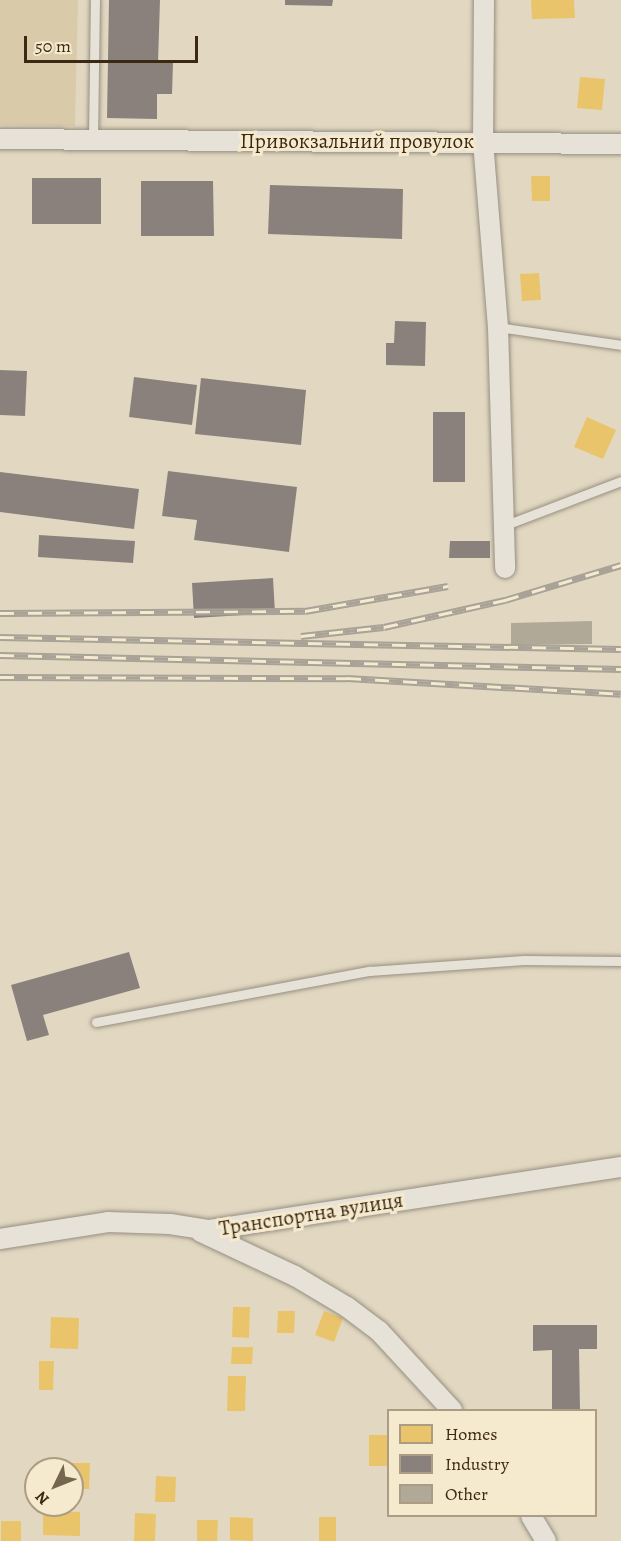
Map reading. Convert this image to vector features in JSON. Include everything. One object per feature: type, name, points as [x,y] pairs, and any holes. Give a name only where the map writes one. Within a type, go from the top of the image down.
[{"type":"street","points":[[484,0],[483,141],[498,327],[505,568]]},
{"type":"street","name":"Привокзальний провулок","points":[[0,139],[483,141],[621,144]]},
{"type":"street","name":"Транспортна вулиця","points":[[0,1239],[108,1222],[208,1230],[621,1167]]},
{"type":"street","points":[[190,1227],[295,1276],[346,1307],[379,1331],[451,1409]]},
{"type":"street","points":[[532,1517],[546,1541]]},
{"type":"lane","points":[[93,140],[95,0]]},
{"type":"lane","points":[[498,327],[621,345]]},
{"type":"lane","points":[[503,526],[621,481]]},
{"type":"lane","points":[[96,1022],[369,971],[524,960],[621,961]]},
{"type":"shaded area","points":[[0,0],[78,0],[75,126],[0,125]]},
{"type":"building: Homes","points":[[531,0],[574,0],[575,18],[532,19]]},
{"type":"building: Homes","points":[[580,77],[605,79],[602,110],[577,108]]},
{"type":"building: Homes","points":[[531,176],[550,176],[550,201],[532,201]]},
{"type":"building: Homes","points":[[539,273],[541,300],[522,301],[520,274]]},
{"type":"building: Homes","points":[[587,417],[616,430],[603,459],[574,447]]},
{"type":"building: Homes","points":[[233,1307],[250,1307],[249,1338],[232,1337]]},
{"type":"building: Homes","points":[[278,1311],[295,1311],[294,1333],[277,1333]]},
{"type":"building: Homes","points":[[324,1311],[343,1318],[334,1342],[315,1335]]},
{"type":"building: Homes","points":[[51,1317],[79,1318],[78,1349],[50,1348]]},
{"type":"building: Homes","points":[[232,1347],[253,1347],[252,1364],[231,1364]]},
{"type":"building: Homes","points":[[39,1361],[54,1361],[53,1390],[39,1390]]},
{"type":"building: Homes","points":[[228,1376],[246,1376],[245,1411],[227,1411]]},
{"type":"building: Homes","points":[[369,1435],[387,1435],[387,1466],[369,1466]]},
{"type":"building: Homes","points":[[84,1463],[90,1463],[89,1489],[84,1489]]},
{"type":"building: Homes","points":[[156,1476],[176,1477],[175,1502],[155,1502]]},
{"type":"building: Homes","points":[[135,1513],[156,1514],[155,1541],[134,1541]]},
{"type":"building: Homes","points":[[43,1517],[80,1517],[80,1536],[43,1535]]},
{"type":"building: Homes","points":[[230,1517],[253,1518],[253,1541],[230,1540]]},
{"type":"building: Homes","points":[[319,1517],[336,1517],[336,1541],[319,1541]]},
{"type":"building: Homes","points":[[197,1520],[218,1520],[217,1541],[197,1541]]},
{"type":"building: Homes","points":[[1,1521],[21,1521],[21,1541],[1,1541]]},
{"type":"building: Industry","points":[[109,0],[160,0],[158,63],[173,63],[172,94],[157,94],[157,119],[107,118]]},
{"type":"building: Industry","points":[[285,0],[333,0],[332,6],[285,5]]},
{"type":"building: Industry","points":[[32,178],[101,178],[101,224],[32,224]]},
{"type":"building: Industry","points":[[141,181],[213,181],[214,236],[141,236]]},
{"type":"building: Industry","points":[[270,185],[403,189],[402,239],[268,234]]},
{"type":"building: Industry","points":[[395,321],[426,322],[425,366],[386,365],[386,343],[394,343]]},
{"type":"building: Industry","points":[[0,370],[27,371],[25,416],[0,415]]},
{"type":"building: Industry","points":[[134,377],[197,385],[192,425],[129,417]]},
{"type":"building: Industry","points":[[201,378],[306,390],[301,445],[195,434]]},
{"type":"building: Industry","points":[[433,412],[465,412],[465,482],[433,482]]},
{"type":"building: Industry","points":[[168,471],[297,487],[289,552],[194,540],[197,520],[162,516]]},
{"type":"building: Industry","points":[[0,472],[139,489],[134,529],[0,512]]},
{"type":"building: Industry","points":[[39,535],[135,541],[133,563],[38,557]]},
{"type":"building: Industry","points":[[450,541],[490,541],[490,558],[449,558]]},
{"type":"building: Industry","points":[[273,578],[275,613],[194,618],[192,583]]},
{"type":"building: Industry","points":[[129,952],[140,988],[43,1015],[49,1035],[27,1041],[11,985]]},
{"type":"building: Industry","points":[[533,1325],[597,1325],[597,1349],[579,1349],[580,1409],[552,1409],[552,1350],[533,1351]]},
{"type":"building: Other","points":[[592,621],[592,644],[511,645],[511,623]]},
{"type":"railway","points":[[301,636],[384,627],[505,600],[621,565]]},
{"type":"railway","points":[[0,613],[305,611],[448,586]]},
{"type":"railway","points":[[0,637],[621,649]]},
{"type":"railway","points":[[0,655],[621,669]]},
{"type":"railway","points":[[0,677],[347,678],[621,694]]}]
